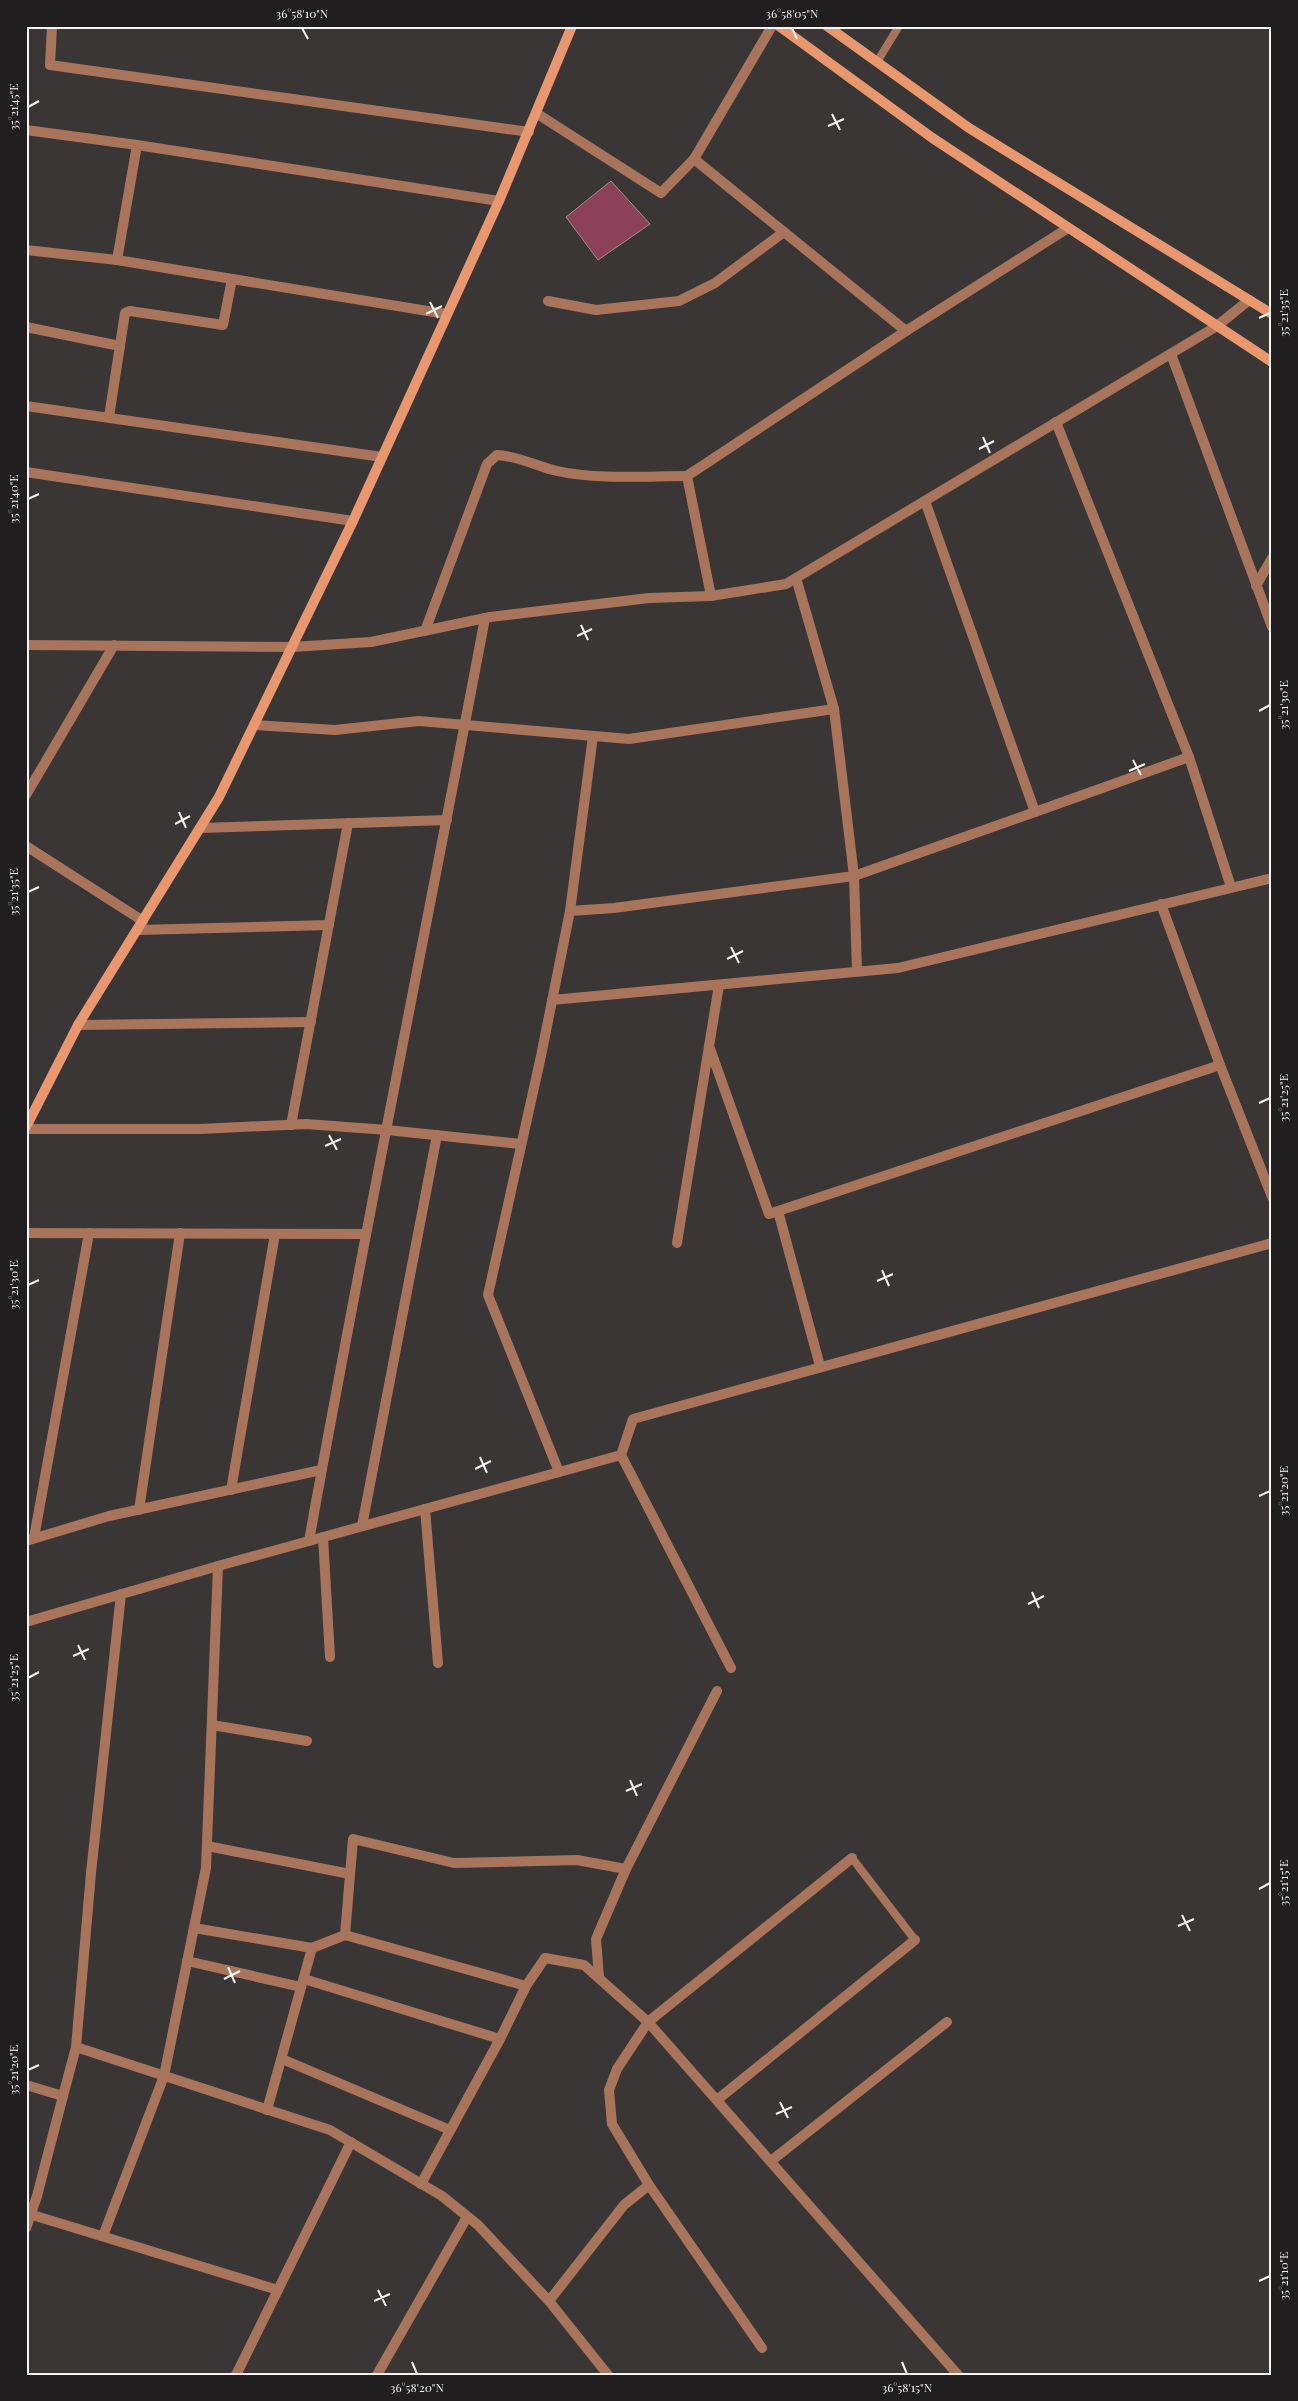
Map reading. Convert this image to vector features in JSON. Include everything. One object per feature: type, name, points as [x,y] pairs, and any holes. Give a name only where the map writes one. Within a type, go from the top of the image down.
[{"type":"main road","points":[[26,1128],[78,1025],[219,797],[353,521],[499,201],[572,26]]},
{"type":"main road","points":[[779,26],[931,137],[1272,362]]},
{"type":"main road","points":[[827,26],[970,128],[1272,314]]},
{"type":"street","points":[[52,26],[50,65],[529,132]]},
{"type":"street","points":[[536,114],[661,193],[694,159],[772,26]]},
{"type":"street","points":[[26,130],[137,145],[499,201]]},
{"type":"street","points":[[117,260],[137,145]]},
{"type":"street","points":[[694,159],[906,331]]},
{"type":"street","points":[[425,631],[486,464],[497,455],[509,456],[557,471],[597,475],[687,476],[906,331],[1068,228]]},
{"type":"street","points":[[548,301],[596,310],[679,301],[697,294],[728,275],[784,232]]},
{"type":"street","points":[[26,250],[117,260],[446,314]]},
{"type":"street","points":[[109,418],[125,313],[130,311],[223,325],[232,279]]},
{"type":"street","points":[[26,645],[292,648],[370,642],[485,618],[649,598],[711,596],[786,584],[1217,326],[1250,300]]},
{"type":"street","points":[[26,327],[120,346]]},
{"type":"street","points":[[1171,354],[1272,627]]},
{"type":"street","points":[[26,406],[382,457]]},
{"type":"street","points":[[1056,422],[1189,756],[1231,887]]},
{"type":"street","points":[[26,472],[353,521]]},
{"type":"street","points":[[687,476],[711,596]]},
{"type":"street","points":[[925,501],[1036,812]]},
{"type":"street","points":[[1256,586],[1272,558]]},
{"type":"street","points":[[796,578],[834,709],[854,876],[857,972]]},
{"type":"street","points":[[309,1541],[366,1234],[485,618]]},
{"type":"street","points":[[26,795],[114,645]]},
{"type":"street","points":[[254,725],[335,730],[418,721],[629,739],[834,709]]},
{"type":"street","points":[[559,1472],[488,1295],[570,911],[594,736]]},
{"type":"street","points":[[570,911],[614,908],[854,876],[1189,756]]},
{"type":"street","points":[[200,828],[447,820]]},
{"type":"street","points":[[291,1125],[348,823]]},
{"type":"street","points":[[26,846],[140,925],[329,925]]},
{"type":"street","points":[[552,1000],[898,968],[1272,878]]},
{"type":"street","points":[[1161,904],[1220,1065],[1272,1197]]},
{"type":"street","points":[[677,1243],[719,984]]},
{"type":"street","points":[[78,1025],[310,1022]]},
{"type":"street","points":[[709,1046],[769,1214],[1220,1065]]},
{"type":"street","points":[[26,1128],[200,1129],[291,1125],[387,1130],[521,1144]]},
{"type":"street","points":[[362,1526],[437,1135]]},
{"type":"street","points":[[778,1212],[820,1366]]},
{"type":"street","points":[[26,1233],[366,1234]]},
{"type":"street","points":[[89,1233],[30,1539],[139,1510],[322,1470]]},
{"type":"street","points":[[139,1510],[180,1234]]},
{"type":"street","points":[[231,1490],[275,1234]]},
{"type":"street","points":[[731,1668],[621,1456],[633,1419],[1272,1243]]},
{"type":"street","points":[[26,1622],[218,1566],[621,1456]]},
{"type":"street","points":[[425,1509],[438,1663]]},
{"type":"street","points":[[324,1537],[330,1657]]},
{"type":"street","points":[[103,2236],[164,2076],[206,1868],[218,1566]]},
{"type":"street","points":[[26,2228],[76,2047],[91,1873],[121,1594]]},
{"type":"street","points":[[599,1978],[596,1939],[626,1869],[716,1692]]},
{"type":"street","points":[[212,1725],[307,1741]]},
{"type":"street","points":[[345,1935],[353,1839],[454,1863],[577,1860],[626,1869]]},
{"type":"street","points":[[207,1846],[350,1874]]},
{"type":"street","points":[[762,2348],[649,2185],[612,2124],[609,2090],[617,2069],[648,2022],[852,1858]]},
{"type":"street","points":[[194,1928],[312,1948],[345,1935],[526,1986]]},
{"type":"street","points":[[717,2100],[915,1940]]},
{"type":"street","points":[[268,2110],[312,1948]]},
{"type":"street","points":[[421,2184],[500,2039],[526,1986],[545,1958],[584,1965],[648,2022],[958,2375]]},
{"type":"street","points":[[187,1962],[302,1983],[500,2039]]},
{"type":"street","points":[[771,2161],[947,2022]]},
{"type":"street","points":[[76,2047],[330,2130],[442,2196],[478,2225],[549,2301],[608,2375]]},
{"type":"street","points":[[282,2059],[450,2130]]},
{"type":"street","points":[[26,2085],[64,2096]]},
{"type":"street","points":[[236,2375],[351,2142]]},
{"type":"street","points":[[549,2301],[624,2205],[649,2185]]},
{"type":"street","points":[[29,2213],[278,2290]]},
{"type":"street","points":[[377,2375],[467,2217]]},
{"type":"lane","points":[[877,62],[899,26]]},
{"type":"lane","points":[[852,1858],[915,1940]]},
{"type":"building","points":[[611,181],[650,224],[598,260],[566,217]]}]
